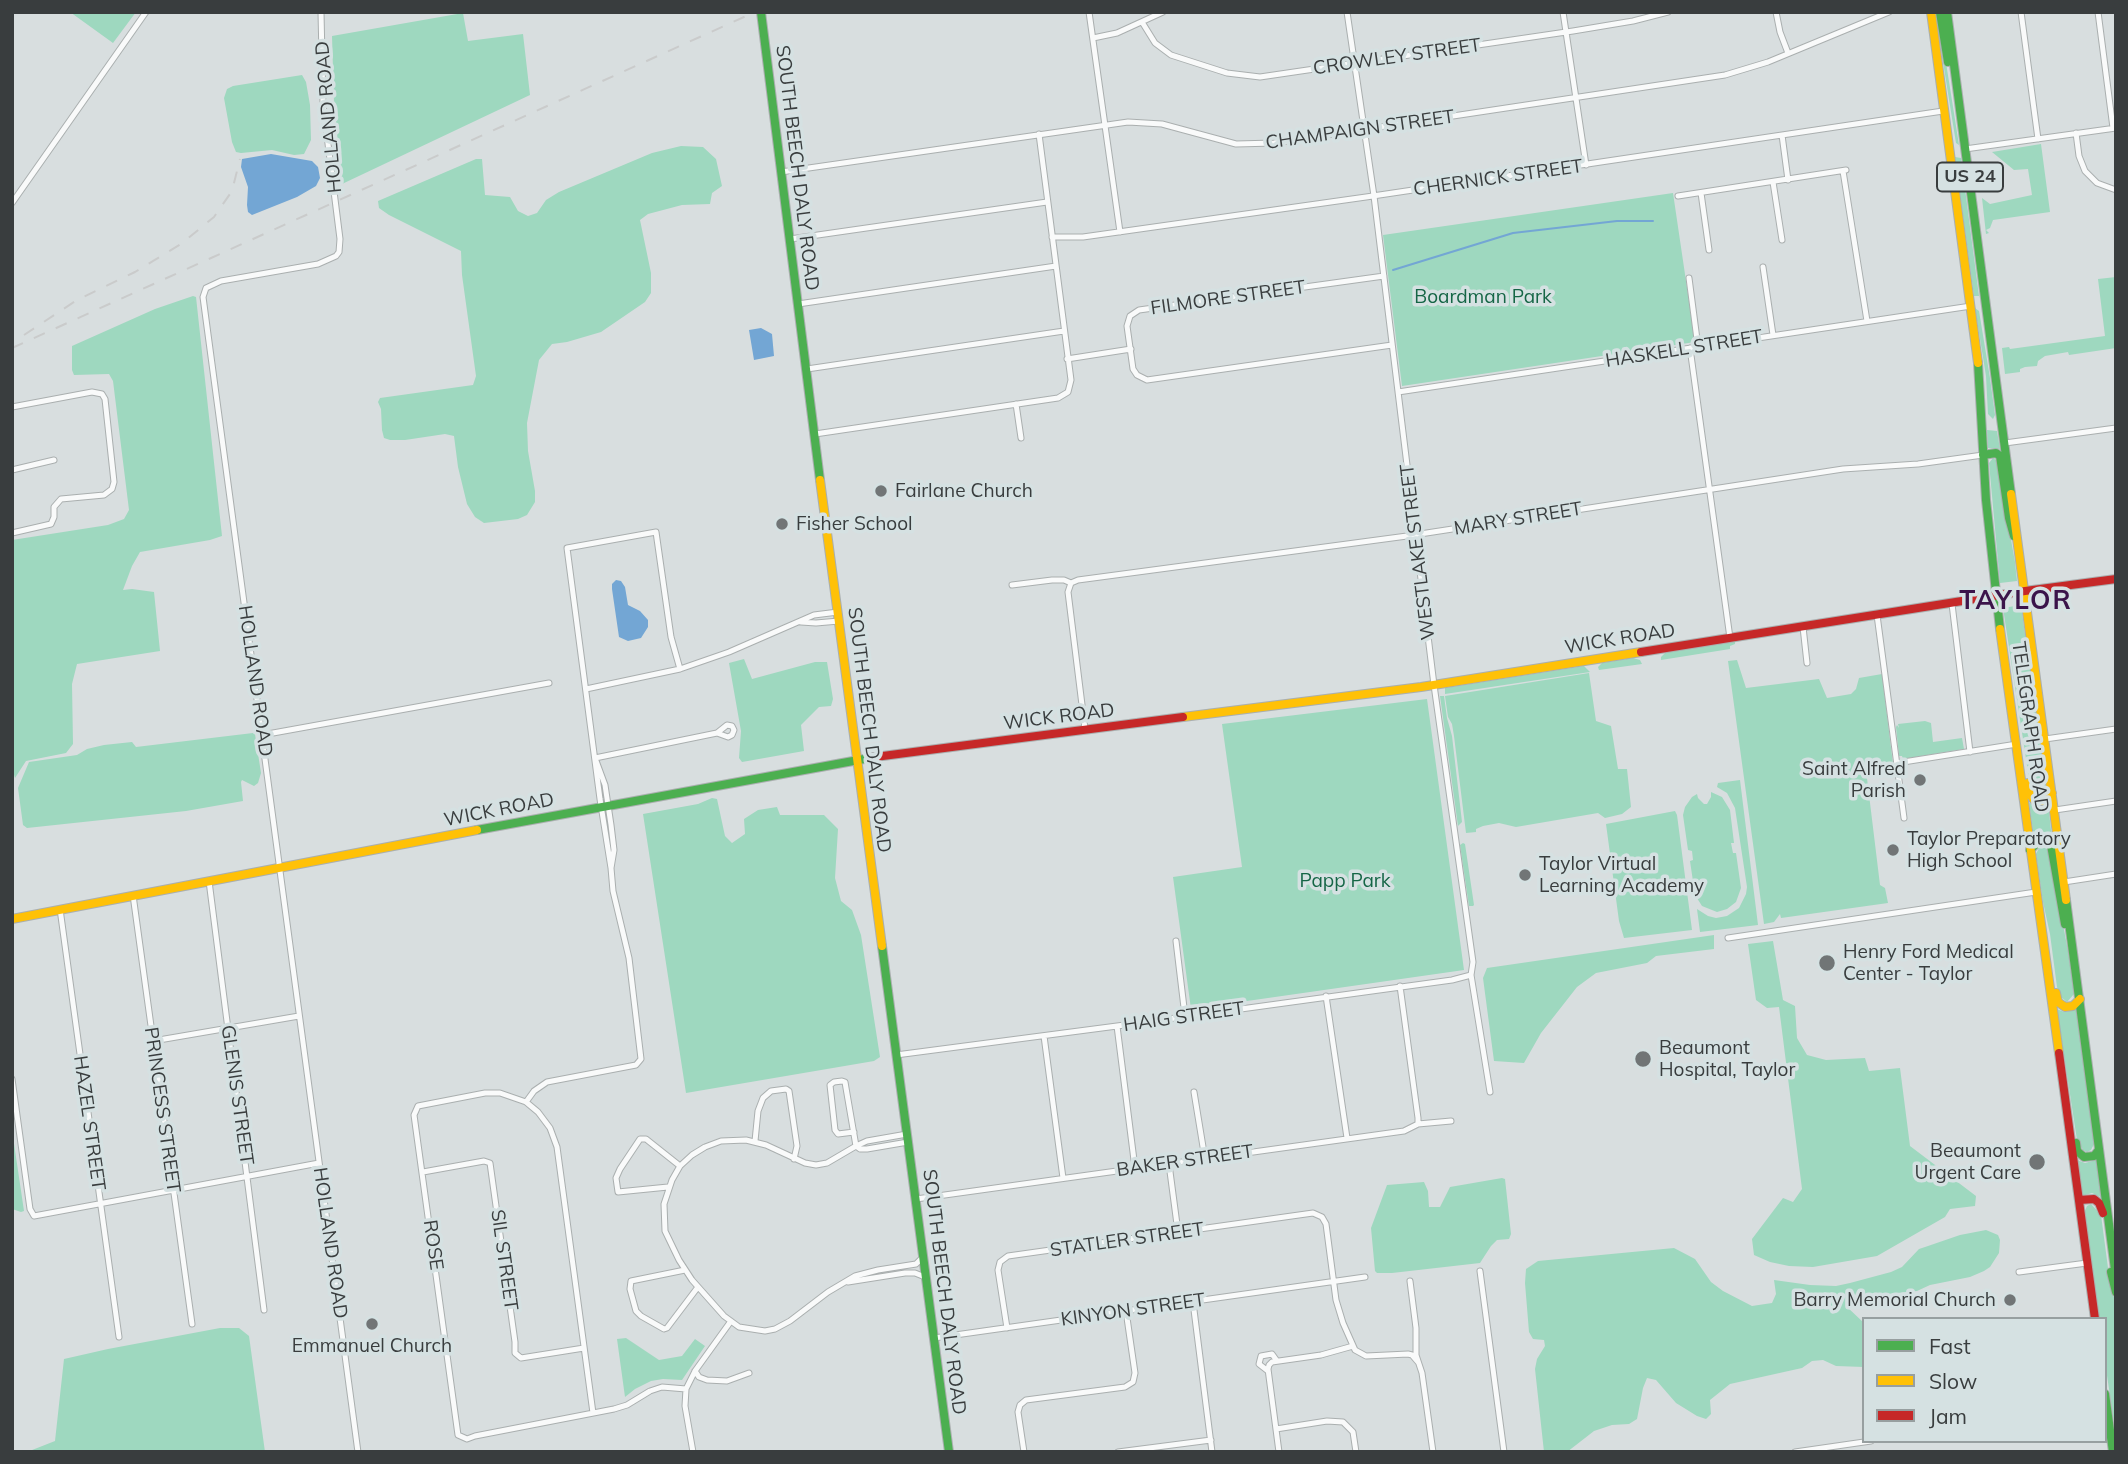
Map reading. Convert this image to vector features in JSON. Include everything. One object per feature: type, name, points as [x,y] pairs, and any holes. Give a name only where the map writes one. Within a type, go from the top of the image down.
[{"type":"main road","name":"SOUTH BEECH DALY ROAD","points":[[761,12],[949,1452]]},
{"type":"main road","name":"TELEGRAPH ROAD","points":[[1930,12],[1977,355],[1989,537],[1996,597],[2095,1317]]},
{"type":"main road","points":[[1940,12],[1948,62],[1955,76]]},
{"type":"main road","name":"TELEGRAPH ROAD","points":[[1947,12],[2116,1277]]},
{"type":"main road","points":[[1940,83],[1948,101],[1955,151],[1965,149]]},
{"type":"main road","points":[[1970,306],[1976,302],[1980,305],[1986,348],[1994,365]]},
{"type":"main road","points":[[1977,355],[1984,376],[1988,422],[1995,425],[2002,420]]},
{"type":"main road","points":[[1983,455],[1996,453],[2000,456],[2008,518],[2020,551]]},
{"type":"main road","name":"WICK ROAD","points":[[12,919],[857,760],[1434,685],[2025,591],[2116,579]]},
{"type":"main road","points":[[2013,716],[2020,729],[2030,794],[2035,800],[2042,801],[2052,793]]},
{"type":"main road","points":[[2031,850],[2038,842],[2046,841],[2051,845],[2064,923],[2072,935]]},
{"type":"main road","points":[[2038,902],[2048,934],[2057,1001],[2061,1006],[2069,1007],[2080,999]]},
{"type":"main road","points":[[2061,1069],[2068,1089],[2077,1151],[2087,1158],[2094,1157],[2098,1151]]},
{"type":"main road","points":[[2079,1200],[2094,1199],[2102,1208],[2110,1270],[2116,1292]]},
{"type":"main road","points":[[2107,1415],[2113,1452]]},
{"type":"street","points":[[12,203],[146,12]]},
{"type":"street","name":"HOLLAND ROAD","points":[[321,12],[323,104],[340,239],[339,252],[330,260],[318,264],[221,281],[206,288],[203,297],[358,1452]]},
{"type":"street","points":[[1089,12],[1120,232]]},
{"type":"street","points":[[1093,38],[1117,33],[1163,12]]},
{"type":"street","name":"WESTLAKE STREET","points":[[1347,12],[1374,196],[1434,685],[1472,957],[1471,975],[1490,1092]]},
{"type":"street","points":[[1563,12],[1586,164]]},
{"type":"street","name":"CROWLEY STREET","points":[[1142,22],[1151,39],[1171,55],[1237,75],[1267,76],[1566,32],[1668,12]]},
{"type":"street","points":[[1776,12],[1788,53]]},
{"type":"street","name":"CHAMPAIGN STREET","points":[[781,172],[1128,122],[1153,123],[1222,141],[1250,145],[1274,143],[1725,75],[1754,67],[1889,12]]},
{"type":"street","points":[[2021,12],[2038,139]]},
{"type":"street","points":[[1965,149],[2114,128],[2098,12]]},
{"type":"street","name":"CHERNICK STREET","points":[[1052,237],[1083,237],[1120,232],[1944,111]]},
{"type":"street","points":[[2076,133],[2080,161],[2085,171],[2097,183],[2116,190]]},
{"type":"street","points":[[815,434],[1058,398],[1068,392],[1071,383],[1039,134]]},
{"type":"street","points":[[1782,135],[1788,180]]},
{"type":"street","points":[[1678,196],[1845,171],[1867,321]]},
{"type":"street","points":[[1773,182],[1782,240]]},
{"type":"street","points":[[1700,193],[1709,250]]},
{"type":"street","points":[[790,239],[1047,201]]},
{"type":"street","points":[[798,304],[1056,266]]},
{"type":"street","points":[[1763,267],[1773,335]]},
{"type":"street","name":"FILMORE STREET","points":[[1131,349],[1127,322],[1132,313],[1139,310],[1384,276]]},
{"type":"street","points":[[1689,278],[1698,347]]},
{"type":"street","name":"HASKELL STREET","points":[[1398,392],[1970,306]]},
{"type":"street","points":[[807,369],[1064,331]]},
{"type":"street","points":[[1067,359],[1131,349],[1134,372],[1140,378],[1150,380],[1392,345]]},
{"type":"street","points":[[1690,348],[1730,638]]},
{"type":"street","points":[[12,407],[92,392],[102,394],[105,399],[114,482],[112,489],[104,495],[61,499],[54,507],[51,524],[12,533]]},
{"type":"street","points":[[1016,404],[1021,438]]},
{"type":"street","points":[[2006,443],[2116,428]]},
{"type":"street","name":"MARY STREET","points":[[1012,585],[1052,580],[1071,583],[1415,535],[1843,469],[1918,464],[1983,455]]},
{"type":"street","points":[[12,470],[54,460]]},
{"type":"street","points":[[680,669],[671,637],[658,534],[656,532],[567,548],[595,758],[605,785],[605,806],[614,850],[611,868],[615,901],[629,958],[642,1055],[636,1066],[547,1082],[534,1091],[526,1102],[548,1123],[557,1147],[593,1413],[620,1408],[656,1389],[686,1389]]},
{"type":"street","points":[[1071,583],[1068,592],[1085,729]]},
{"type":"street","points":[[1952,604],[1970,752]]},
{"type":"street","points":[[586,690],[680,669],[729,652],[814,615],[839,616]]},
{"type":"street","points":[[1877,615],[1904,818]]},
{"type":"street","points":[[1803,627],[1807,663]]},
{"type":"street","points":[[262,735],[549,683]]},
{"type":"street","points":[[2045,739],[2116,729]]},
{"type":"street","points":[[595,758],[717,733]]},
{"type":"street","points":[[1898,763],[2017,744]]},
{"type":"street","points":[[2055,810],[2116,801]]},
{"type":"street","points":[[2064,881],[2116,874]]},
{"type":"street","name":"GLENIS STREET","points":[[209,881],[264,1310]]},
{"type":"street","points":[[1728,938],[2036,891]]},
{"type":"street","name":"PRINCESS STREET","points":[[134,895],[192,1324]]},
{"type":"street","name":"HAZEL STREET","points":[[60,909],[119,1337]]},
{"type":"street","points":[[1176,941],[1185,1016]]},
{"type":"street","name":"HAIG STREET","points":[[896,1055],[1116,1027],[1471,975]]},
{"type":"street","points":[[1400,986],[1418,1124]]},
{"type":"street","points":[[1326,996],[1347,1138]]},
{"type":"street","points":[[153,1041],[299,1016]]},
{"type":"street","points":[[1116,1027],[1135,1168]]},
{"type":"street","points":[[1044,1036],[1063,1178]]},
{"type":"street","points":[[12,1079],[32,1215],[319,1163]]},
{"type":"street","points":[[854,1132],[838,1134],[835,1130],[830,1085],[832,1083],[845,1082],[854,1132],[856,1146]]},
{"type":"street","points":[[755,1141],[758,1111],[763,1098],[771,1091],[786,1089],[789,1091],[797,1146],[794,1159]]},
{"type":"street","points":[[1195,1092],[1205,1159]]},
{"type":"street","name":"ROSE","points":[[526,1102],[500,1093],[422,1105],[415,1110],[457,1434],[467,1439],[593,1413]]},
{"type":"street","name":"BAKER STREET","points":[[916,1199],[1404,1131],[1418,1124],[1451,1121]]},
{"type":"street","points":[[907,1138],[867,1141],[820,1165],[794,1159],[755,1141],[729,1140],[713,1143],[692,1155],[680,1166],[668,1187],[664,1204],[665,1231],[685,1270],[717,1310],[739,1326],[752,1330],[775,1329],[855,1276],[916,1264],[923,1257]]},
{"type":"street","points":[[668,1187],[618,1192],[616,1178],[640,1139],[644,1139],[680,1166]]},
{"type":"street","name":"SIL STREET","points":[[422,1172],[484,1161],[490,1163],[515,1353],[521,1358],[584,1348]]},
{"type":"street","points":[[1169,1164],[1178,1232]]},
{"type":"street","name":"STATLER STREET","points":[[1007,1328],[998,1270],[1005,1257],[1310,1213],[1322,1217],[1326,1224],[1333,1282]]},
{"type":"street","points":[[2019,1272],[2087,1263]]},
{"type":"street","points":[[685,1270],[631,1281],[630,1289],[636,1311],[664,1329],[667,1328],[698,1287]]},
{"type":"street","points":[[1480,1270],[1504,1452]]},
{"type":"street","points":[[845,1282],[905,1273],[925,1277]]},
{"type":"street","name":"KINYON STREET","points":[[934,1338],[1365,1277]]},
{"type":"street","points":[[1410,1281],[1418,1362],[1422,1373],[1433,1452]]},
{"type":"street","points":[[1333,1282],[1340,1315],[1353,1346],[1359,1353],[1366,1356],[1403,1353],[1412,1355],[1418,1362]]},
{"type":"street","points":[[1193,1302],[1212,1452]]},
{"type":"street","points":[[1024,1452],[1018,1412],[1020,1405],[1026,1400],[1125,1387],[1133,1382],[1135,1373],[1126,1311]]},
{"type":"street","points":[[693,1452],[685,1406],[686,1389],[695,1371],[731,1321]]},
{"type":"street","points":[[1268,1368],[1277,1361],[1321,1355],[1353,1346]]},
{"type":"street","points":[[1268,1368],[1259,1364],[1261,1356],[1272,1354],[1277,1361]]},
{"type":"street","points":[[1268,1368],[1279,1452]]},
{"type":"street","points":[[695,1371],[699,1377],[708,1381],[727,1381],[749,1373]]},
{"type":"street","points":[[1276,1429],[1332,1421],[1343,1422],[1353,1432],[1356,1452]]},
{"type":"street","points":[[1118,1452],[1211,1440]]},
{"type":"street","points":[[1795,1452],[1862,1442]]},
{"type":"green space","points":[[70,12],[136,12],[113,43]]},
{"type":"green space","points":[[1935,12],[1938,12],[1959,145],[1956,143]]},
{"type":"green space","points":[[463,13],[468,41],[523,34],[530,95],[342,184],[334,103],[332,36]]},
{"type":"green space","points":[[302,75],[310,105],[311,140],[304,154],[294,155],[272,150],[236,152],[224,98],[227,89]]},
{"type":"green space","points":[[2041,144],[2050,212],[1993,220],[1990,228],[1986,230],[1989,233],[1986,234],[1982,198],[1990,204],[2032,195],[2028,169],[2014,170],[1992,152]]},
{"type":"green space","points":[[681,146],[703,147],[716,159],[722,186],[712,193],[710,204],[682,205],[648,214],[640,220],[651,273],[651,293],[645,302],[601,332],[552,344],[539,360],[527,423],[535,502],[527,515],[518,519],[484,523],[475,517],[467,504],[454,436],[445,434],[405,440],[384,438],[378,402],[380,398],[473,385],[476,376],[461,251],[389,215],[379,208],[378,201],[476,159],[482,159],[485,195],[510,197],[518,211],[528,216],[537,213],[546,200],[559,192],[652,153]]},
{"type":"green space","points":[[1955,157],[1961,158],[1979,296],[1974,296]]},
{"type":"green space","name":"Boardman Park","points":[[1673,193],[1695,342],[1402,386],[1383,235]]},
{"type":"green space","points":[[2116,277],[2116,348],[2045,356],[2038,361],[2037,366],[2005,374],[2002,348],[2105,336],[2098,279]]},
{"type":"green space","points":[[196,297],[222,536],[140,552],[123,590],[154,592],[160,651],[77,664],[72,684],[73,744],[66,753],[26,761],[15,778],[12,768],[12,540],[108,525],[124,519],[129,510],[113,381],[109,374],[74,375],[72,346],[155,309]]},
{"type":"green space","points":[[1975,308],[1979,311],[1990,378],[1995,415],[1993,419],[1988,414],[1986,376]]},
{"type":"green space","points":[[1987,430],[1997,431],[2000,449],[1988,448]]},
{"type":"green space","points":[[1993,458],[1997,461],[2017,581],[2000,583],[1989,463]]},
{"type":"green space","points":[[2021,605],[2046,787],[2040,796],[2030,785],[2003,608]]},
{"type":"green space","points":[[1735,641],[1730,649],[1661,660],[1666,652]]},
{"type":"green space","points":[[1633,658],[1640,660],[1642,664],[1599,670],[1598,667],[1602,663]]},
{"type":"green space","points":[[744,659],[752,679],[815,662],[827,662],[833,699],[831,706],[819,707],[801,725],[804,751],[742,762],[739,758],[741,731],[729,663]]},
{"type":"green space","points":[[1737,660],[1746,688],[1819,679],[1827,698],[1851,694],[1856,689],[1859,678],[1882,674],[1893,764],[1866,770],[1880,885],[1885,888],[1888,903],[1781,918],[1780,914],[1774,922],[1764,924],[1728,661]]},
{"type":"green space","points":[[1584,666],[1590,672],[1445,694],[1445,688]]},
{"type":"green space","points":[[1589,673],[1596,721],[1611,726],[1618,769],[1627,769],[1631,807],[1622,814],[1605,818],[1598,813],[1516,827],[1499,823],[1466,833],[1454,736],[1445,696]]},
{"type":"green space","points":[[1440,696],[1444,696],[1452,736],[1462,822],[1458,826]]},
{"type":"green space","name":"Papp Park","points":[[1427,699],[1464,970],[1191,1009],[1173,877],[1242,867],[1222,724]]},
{"type":"green space","points":[[1925,721],[1931,723],[1933,742],[1962,738],[1964,749],[1903,759],[1899,756],[1897,725],[1899,728],[1898,724]]},
{"type":"green space","points":[[253,733],[261,773],[254,786],[242,780],[243,801],[186,811],[27,828],[23,825],[18,788],[29,762],[77,755],[87,749],[104,745],[132,742],[136,747]]},
{"type":"green space","points":[[1740,780],[1758,925],[1700,932],[1697,909],[1716,918],[1727,916],[1739,908],[1746,894],[1735,808],[1727,793],[1717,787],[1718,783]]},
{"type":"green space","points":[[1711,792],[1722,797],[1730,810],[1734,843],[1731,843],[1733,853],[1736,853],[1741,888],[1736,902],[1717,912],[1702,906],[1695,895],[1690,861],[1693,860],[1692,851],[1688,850],[1683,815],[1692,797],[1697,794],[1704,804],[1707,804]]},
{"type":"green space","points":[[712,798],[717,799],[725,836],[732,843],[745,834],[744,819],[758,810],[777,807],[780,815],[824,815],[838,829],[835,878],[841,901],[852,910],[861,935],[880,1057],[874,1061],[686,1093],[643,814],[698,804]]},
{"type":"green space","points":[[2029,803],[2041,807],[2048,804],[2052,838],[2044,835],[2034,837]]},
{"type":"green space","points":[[1675,811],[1692,930],[1624,938],[1619,921],[1606,824]]},
{"type":"green space","points":[[1463,843],[1473,906],[1469,906],[1460,845]]},
{"type":"green space","points":[[2043,846],[2049,851],[2068,951],[2074,994],[2067,1002],[2061,997],[2057,987],[2043,902],[2036,854]]},
{"type":"green space","points":[[1714,935],[1714,949],[1656,956],[1647,963],[1596,973],[1577,987],[1541,1033],[1524,1063],[1494,1061],[1483,978],[1487,968]]},
{"type":"green space","points":[[1773,941],[1783,1000],[1795,1006],[1797,1038],[1807,1055],[1826,1060],[1865,1058],[1869,1071],[1900,1068],[1910,1146],[1976,1196],[1975,1206],[1950,1209],[1945,1217],[1877,1256],[1813,1267],[1789,1266],[1754,1255],[1752,1239],[1783,1198],[1793,1202],[1802,1189],[1779,1007],[1767,1008],[1756,1000],[1748,944]]},
{"type":"green space","points":[[2057,1009],[2064,1012],[2076,1010],[2094,1144],[2087,1152],[2077,1140]]},
{"type":"green space","points":[[12,1130],[24,1211],[21,1212],[12,1209]]},
{"type":"green space","points":[[2077,1160],[2085,1163],[2096,1160],[2101,1197],[2092,1193],[2082,1196]]},
{"type":"green space","points":[[1505,1179],[1511,1234],[1509,1239],[1497,1240],[1480,1263],[1392,1273],[1375,1271],[1371,1228],[1387,1185],[1424,1182],[1428,1191],[1429,1207],[1440,1207],[1450,1187]]},
{"type":"green space","points":[[2091,1204],[2101,1215],[2116,1307],[2116,1436],[2107,1375],[2107,1317],[2099,1317],[2084,1213]]},
{"type":"green space","points":[[1986,1230],[1998,1235],[1999,1253],[1990,1267],[1970,1277],[1930,1285],[1917,1291],[1847,1298],[1846,1306],[1862,1321],[1862,1367],[1836,1366],[1823,1360],[1812,1361],[1802,1368],[1730,1384],[1710,1400],[1711,1414],[1706,1419],[1676,1403],[1656,1380],[1647,1378],[1637,1419],[1629,1424],[1612,1425],[1594,1431],[1567,1452],[1544,1452],[1535,1369],[1537,1359],[1545,1346],[1544,1340],[1533,1339],[1529,1332],[1525,1283],[1526,1269],[1538,1261],[1674,1248],[1695,1259],[1711,1282],[1723,1291],[1752,1306],[1772,1303],[1776,1294],[1774,1280],[1810,1285],[1836,1286],[1850,1283],[1891,1272],[1902,1267],[1919,1249],[1960,1235]]},
{"type":"green space","points":[[220,1328],[239,1328],[249,1336],[265,1452],[27,1452],[55,1441],[64,1359]]},
{"type":"green space","points":[[626,1338],[659,1360],[682,1356],[695,1339],[705,1346],[682,1380],[651,1381],[625,1397],[617,1339]]},
{"type":"water","points":[[271,154],[312,161],[318,167],[320,178],[316,186],[297,197],[252,215],[248,212],[248,187],[241,167],[242,159]]},
{"type":"water","points":[[761,328],[772,334],[774,356],[754,360],[749,330]]},
{"type":"water","points":[[616,580],[621,581],[625,587],[628,605],[640,611],[648,620],[648,627],[641,638],[628,641],[619,637],[612,589]]},
{"type":"waterway","points":[[1393,270],[1513,233],[1617,221],[1653,221]]},
{"type":"railway","points":[[12,348],[755,12]]},
{"type":"railway","points":[[24,335],[77,300],[135,272],[181,244],[214,217],[232,191],[240,159]]},
{"type":"traffic: fast","points":[[761,12],[820,480]]},
{"type":"traffic: fast","points":[[1940,12],[1948,62]]},
{"type":"traffic: fast","points":[[1947,12],[2011,494]]},
{"type":"traffic: fast","points":[[1978,363],[1986,500],[2000,629]]},
{"type":"traffic: fast","points":[[1983,455],[1996,453],[2000,456],[2014,536]]},
{"type":"traffic: fast","points":[[477,830],[875,757]]},
{"type":"traffic: fast","points":[[2030,850],[2038,842],[2046,841],[2051,845],[2065,924]]},
{"type":"traffic: fast","points":[[2066,900],[2116,1277]]},
{"type":"traffic: fast","points":[[882,946],[949,1452]]},
{"type":"traffic: fast","points":[[2076,1143],[2077,1151],[2084,1157],[2094,1156],[2098,1151]]},
{"type":"traffic: fast","points":[[2111,1272],[2116,1292]]},
{"type":"traffic: fast","points":[[2107,1408],[2113,1452]]},
{"type":"traffic: slow","points":[[1931,12],[1978,363]]},
{"type":"traffic: slow","points":[[820,480],[882,946]]},
{"type":"traffic: slow","points":[[2011,494],[2066,900]]},
{"type":"traffic: slow","points":[[2000,629],[2059,1053]]},
{"type":"traffic: slow","points":[[1183,717],[1421,687],[1641,652]]},
{"type":"traffic: slow","points":[[2028,783],[2030,795],[2035,801],[2042,801],[2052,793]]},
{"type":"traffic: slow","points":[[12,919],[477,830]]},
{"type":"traffic: slow","points":[[2056,993],[2058,1002],[2065,1007],[2073,1006],[2080,999]]},
{"type":"traffic: jam","points":[[1641,652],[2116,579]]},
{"type":"traffic: jam","points":[[875,757],[1183,717]]},
{"type":"traffic: jam","points":[[2059,1053],[2095,1317]]},
{"type":"traffic: jam","points":[[2079,1200],[2094,1199],[2103,1213]]},
{"type":"place","name":"Fairlane Church","points":[[881,491]]},
{"type":"place","name":"Fisher School","points":[[782,524]]},
{"type":"place","name":"Saint Alfred Parish","points":[[1920,780]]},
{"type":"place","name":"Taylor Preparatory High School","points":[[1893,850]]},
{"type":"place","name":"Taylor Virtual Learning Academy","points":[[1525,875]]},
{"type":"place","name":"Henry Ford Medical Center - Taylor","points":[[1827,963]]},
{"type":"place","name":"Beaumont Hospital, Taylor","points":[[1643,1059]]},
{"type":"place","name":"Beaumont Urgent Care","points":[[2037,1162]]},
{"type":"place","name":"Barry Memorial Church","points":[[2010,1300]]},
{"type":"place","name":"Emmanuel Church","points":[[372,1324]]},
{"type":"district","name":"TAYLOR","points":[[2016,601]]}]
